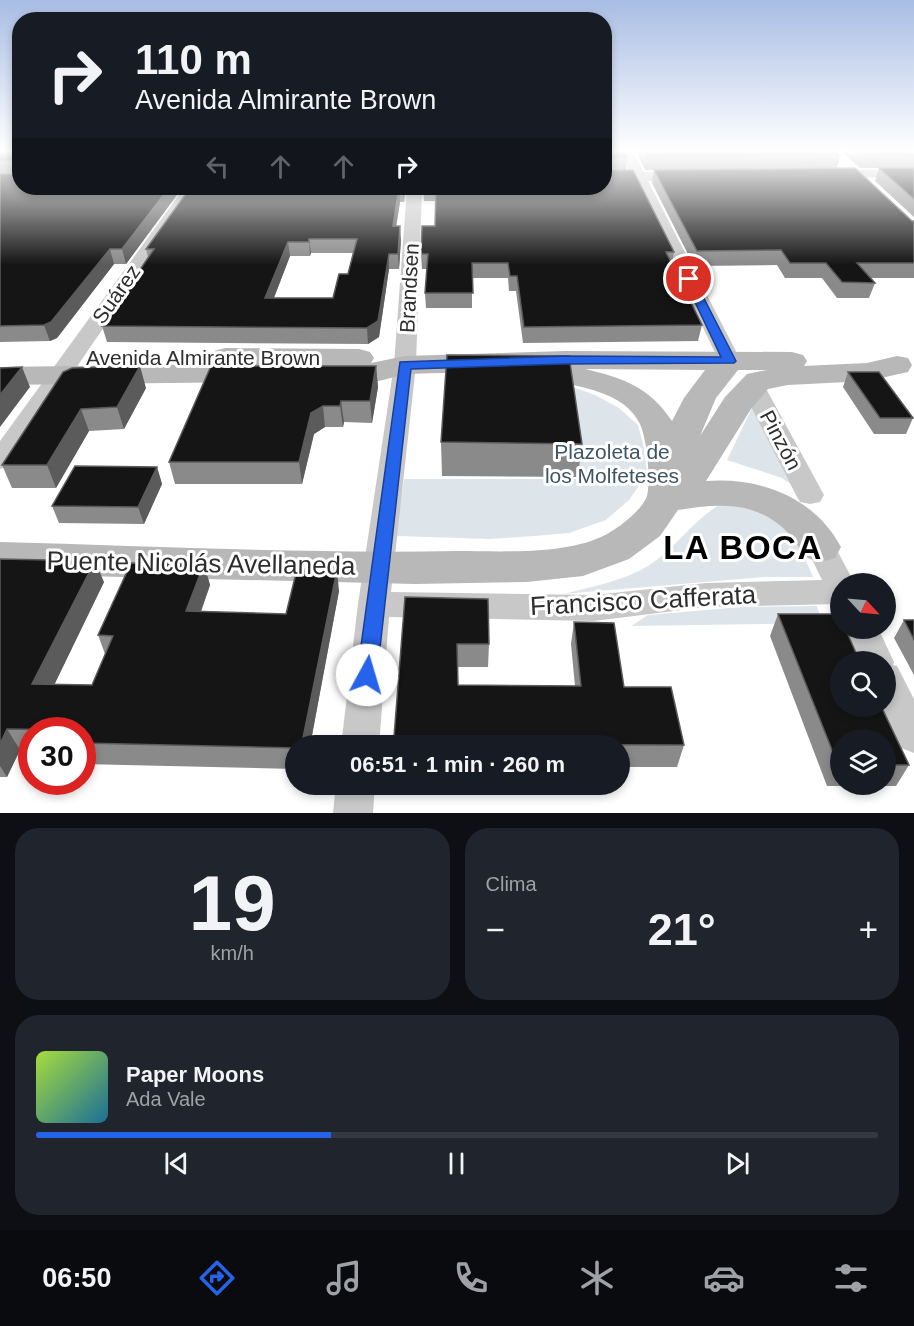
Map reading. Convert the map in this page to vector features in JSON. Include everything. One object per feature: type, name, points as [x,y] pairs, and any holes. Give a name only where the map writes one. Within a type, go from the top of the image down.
[{"type":"main road","name":"Avenida Almirante Brown","points":[[0,357],[67,366],[379,372],[405,365],[565,360],[741,373],[764,378],[867,372],[905,365]]},
{"type":"main road","points":[[506,363],[597,382],[620,390],[640,402],[654,418],[663,443],[666,498],[721,492],[763,498],[795,516],[810,531],[821,548]]},
{"type":"main road","name":"Avenida Almirante Brown","points":[[0,376],[67,366]]},
{"type":"main road","name":"Puente Nicolás Avellaneda","points":[[0,558],[415,568],[527,566],[583,560],[629,540],[652,518],[666,498],[698,467],[720,430],[741,373]]},
{"type":"street","name":"Pinzón","points":[[646,189],[741,373],[810,495]]},
{"type":"street","name":"Suárez","points":[[0,460],[186,195]]},
{"type":"street","name":"Brandsen","points":[[361,735],[374,604],[405,365],[414,195]]},
{"type":"street","points":[[821,548],[834,573]]},
{"type":"street","name":"Francisco Cafferata","points":[[374,604],[594,608],[706,595],[830,592]]},
{"type":"street","points":[[896,699],[914,736]]},
{"type":"street","points":[[353,813],[355,795]]},
{"type":"green space","name":"Plazoleta de los Molfeteses","points":[[573,387],[595,395],[619,408],[638,425],[644,448],[647,474],[629,500],[606,520],[569,533],[534,536],[490,539],[396,536],[404,479],[579,479]]},
{"type":"green space","name":"Plazoleta de los Molfeteses","points":[[753,406],[799,490],[782,478],[727,460]]},
{"type":"green space","name":"Plazoleta de los Molfeteses","points":[[723,503],[745,504],[790,524],[813,577],[765,577],[563,594],[618,580],[648,566],[668,551],[703,517]]},
{"type":"green space","points":[[817,606],[822,623],[631,626],[648,615],[741,607]]},
{"type":"building","points":[[0,189],[12,189],[12,195],[164,195],[122,249],[110,249],[51,322],[44,325],[0,326]]},
{"type":"building","points":[[612,189],[642,189],[674,252],[666,252],[702,325],[524,327],[517,276],[510,276],[508,263],[472,263],[473,293],[425,293],[428,254],[421,254],[422,226],[435,226],[436,195],[612,195]]},
{"type":"building","points":[[664,189],[878,189],[914,221],[914,263],[857,263],[875,283],[842,282],[826,263],[790,263],[781,250],[697,251]]},
{"type":"building","points":[[903,189],[914,189],[914,199]]},
{"type":"building","points":[[185,195],[398,195],[393,226],[400,226],[398,254],[389,254],[378,321],[367,328],[102,326],[154,249],[146,249]],"holes":[[[309,239],[357,239],[348,274],[339,274],[333,298],[265,298],[288,242],[309,242]]]},
{"type":"building","points":[[447,355],[569,356],[582,444],[441,442]]},
{"type":"building","points":[[140,366],[117,407],[81,409],[47,465],[2,465],[63,372],[72,368]]},
{"type":"building","points":[[211,366],[376,366],[370,401],[341,401],[340,406],[323,406],[311,413],[299,462],[169,462]]},
{"type":"building","points":[[22,367],[0,395],[0,368]]},
{"type":"building","points":[[848,372],[879,372],[913,418],[880,418]]},
{"type":"building","points":[[75,466],[157,467],[138,507],[52,506]]},
{"type":"building","points":[[0,559],[95,561],[32,684],[92,685],[113,636],[98,635],[131,563],[204,564],[186,611],[286,614],[297,569],[337,570],[304,735],[285,735],[285,748],[96,743],[96,717],[18,717],[18,729],[7,729],[0,744]]},
{"type":"building","points":[[405,597],[488,599],[489,644],[457,644],[458,685],[581,686],[574,622],[614,623],[624,687],[671,687],[684,745],[630,745],[630,735],[394,735]]},
{"type":"building","points":[[778,614],[830,614],[830,639],[850,639],[855,651],[830,651],[830,717],[886,717],[892,729],[830,729],[830,745]]},
{"type":"building","points":[[904,620],[914,620],[914,640]]},
{"type":"building","points":[[896,738],[909,765],[896,765]]},
{"type":"district","name":"LA BOCA","points":[[743,547]]},
{"type":"route","points":[[367,675],[405,365],[565,360],[730,361],[689,279]]}]
